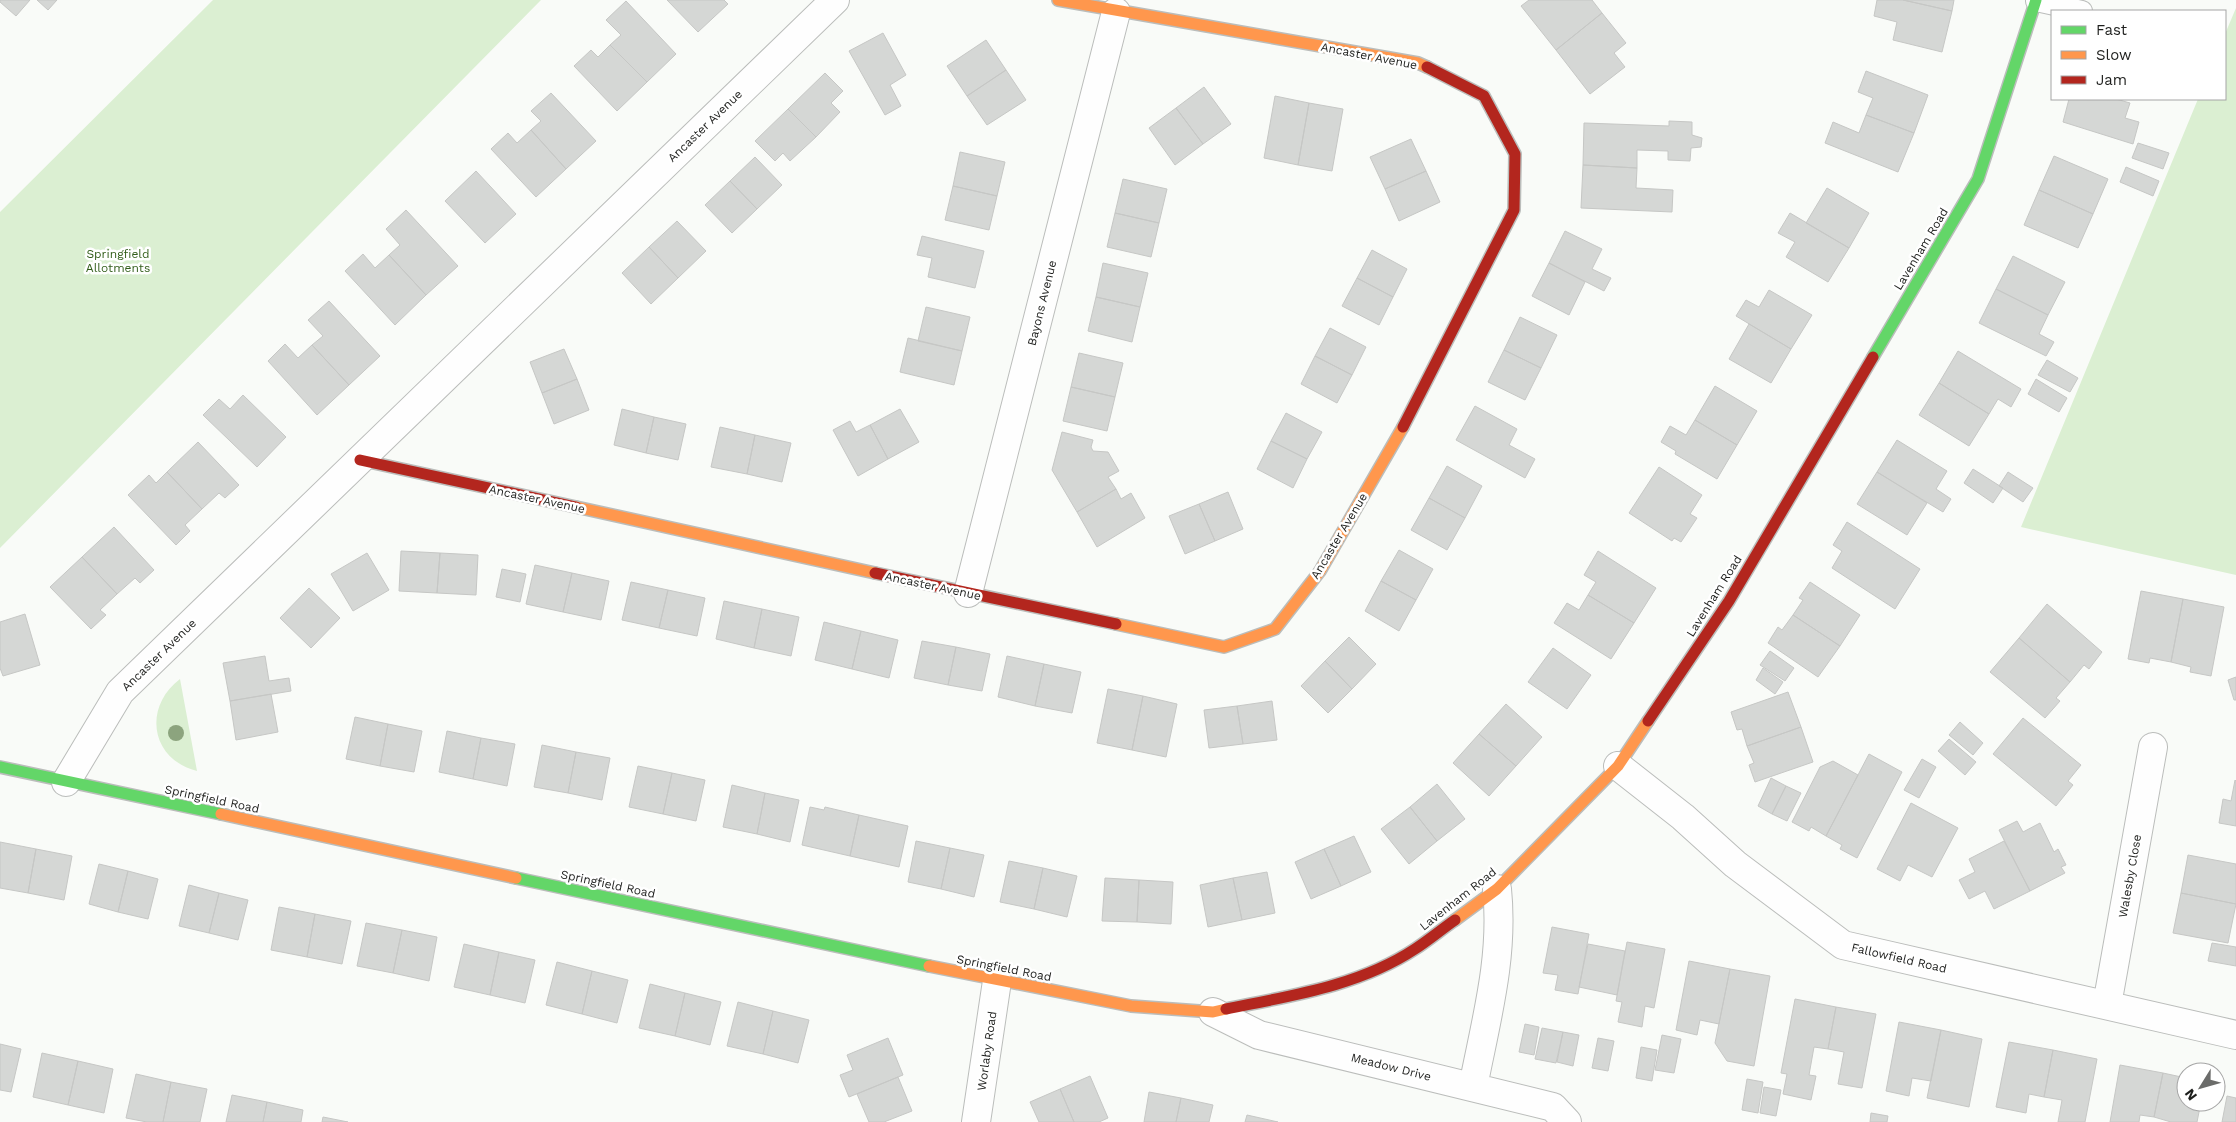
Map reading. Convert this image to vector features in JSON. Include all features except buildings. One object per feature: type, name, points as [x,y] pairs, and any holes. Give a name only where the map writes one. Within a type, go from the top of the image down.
[{"type":"street","name":"Ancaster Avenue","points":[[66,782],[120,692],[835,0]]},
{"type":"street","name":"Ancaster Avenue","points":[[360,460],[1224,647],[1275,629],[1320,571],[1398,435],[1514,210],[1515,154],[1484,96],[1418,64],[1116,12],[1058,0]]},
{"type":"street","name":"Lavenham Road","points":[[1213,1012],[1316,990],[1363,975],[1414,950],[1497,889],[1618,766],[1729,601],[1978,179],[2036,0]]},
{"type":"street","name":"Bayons Avenue","points":[[968,593],[1116,12]]},
{"type":"street","name":"Walesby Close","points":[[2107,1005],[2153,747]]},
{"type":"street","name":"Fallowfield Road","points":[[1618,766],[1683,817],[1735,864],[1843,945],[2236,1035]]},
{"type":"street","name":"Springfield Road","points":[[0,767],[997,981],[1131,1006],[1213,1012]]},
{"type":"street","points":[[1473,1087],[1498,955],[1500,919],[1497,889]]},
{"type":"street","name":"Worlaby Road","points":[[976,1122],[997,981]]},
{"type":"street","name":"Meadow Drive","points":[[1213,1012],[1259,1035],[1553,1107],[1567,1122]]},
{"type":"lane","points":[[2036,0],[2078,10]]},
{"type":"green space","name":"Springfield Allotments","points":[[213,0],[541,0],[0,548],[0,212]]},
{"type":"green space","points":[[2236,8],[2236,575],[2021,527],[2198,100],[2226,100],[2226,32]]},
{"type":"green space","points":[[180,679],[197,771],[181,765],[169,756],[161,744],[157,731],[157,717],[160,704],[168,690]]},
{"type":"traffic: fast","points":[[1873,357],[1978,179],[2036,0]]},
{"type":"traffic: fast","points":[[0,767],[221,814]]},
{"type":"traffic: fast","points":[[516,878],[929,966]]},
{"type":"traffic: slow","points":[[1058,0],[1418,63],[1427,67]]},
{"type":"traffic: slow","points":[[1116,624],[1224,647],[1275,629],[1320,571],[1403,427]]},
{"type":"traffic: slow","points":[[576,507],[875,573]]},
{"type":"traffic: slow","points":[[1455,920],[1497,889],[1618,766],[1648,721]]},
{"type":"traffic: slow","points":[[221,814],[516,878]]},
{"type":"traffic: slow","points":[[929,966],[1131,1006],[1213,1012],[1226,1009]]},
{"type":"traffic: jam","points":[[1403,427],[1514,210],[1515,154],[1484,96],[1427,67]]},
{"type":"traffic: jam","points":[[1648,721],[1729,601],[1873,357]]},
{"type":"traffic: jam","points":[[360,460],[576,507]]},
{"type":"traffic: jam","points":[[875,573],[1116,624]]},
{"type":"traffic: jam","points":[[1226,1009],[1324,988],[1371,972],[1415,949],[1455,920]]}]
